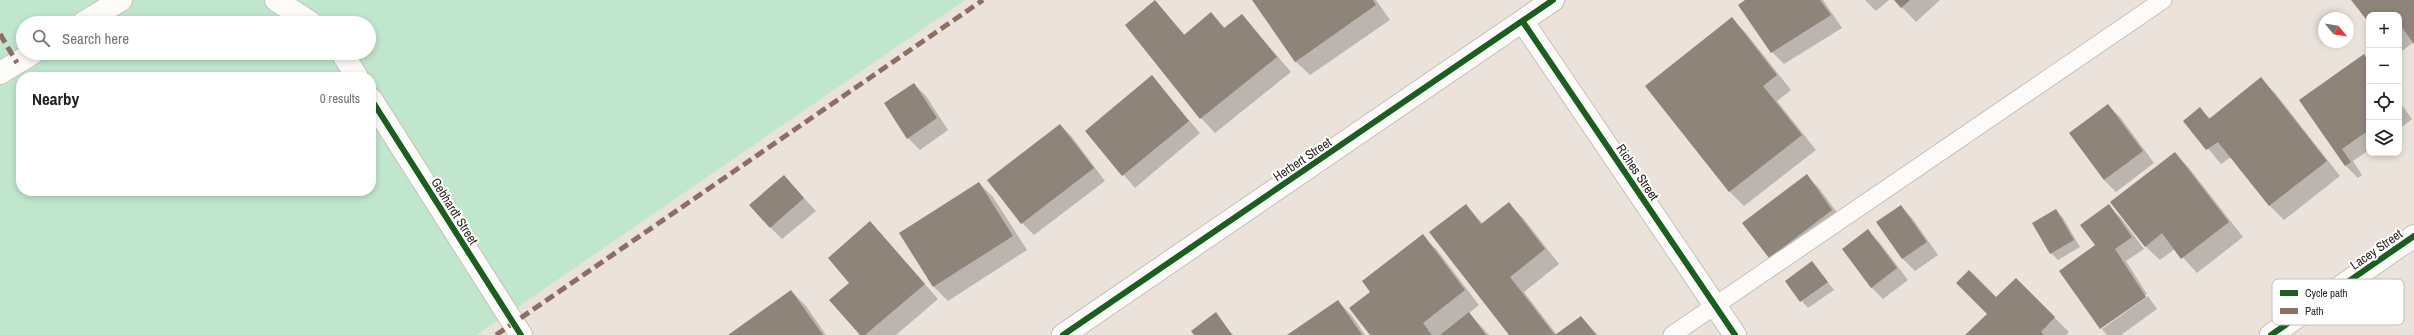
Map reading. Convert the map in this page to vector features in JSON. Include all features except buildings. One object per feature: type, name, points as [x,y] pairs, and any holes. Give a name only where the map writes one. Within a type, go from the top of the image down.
[{"type":"street","points":[[95,16],[121,0]]},
{"type":"street","points":[[276,0],[300,16]]},
{"type":"street","name":"Herbert Street","points":[[1063,335],[1523,22],[1553,0]]},
{"type":"street","name":"Riches Street","points":[[1523,22],[1735,335]]},
{"type":"street","points":[[0,73],[21,60]]},
{"type":"street","points":[[346,60],[354,72]]},
{"type":"street","name":"Gebhardt Street","points":[[376,107],[521,335]]},
{"type":"street","name":"Lacey Street","points":[[2351,279],[2414,236]]},
{"type":"street","name":"Lacey Street","points":[[2270,335],[2285,325]]},
{"type":"lane","points":[[1672,335],[2163,0]]},
{"type":"green space","points":[[0,0],[965,0],[477,335],[0,335]]},
{"type":"marked path","points":[[496,335],[983,0]]},
{"type":"marked path","points":[[0,34],[17,63]]},
{"type":"cycle path","points":[[1063,335],[1553,0]]},
{"type":"cycle path","points":[[1523,22],[1735,335]]},
{"type":"cycle path","points":[[376,107],[521,335]]},
{"type":"cycle path","points":[[2352,279],[2414,236]]},
{"type":"cycle path","points":[[2271,335],[2285,325]]}]
